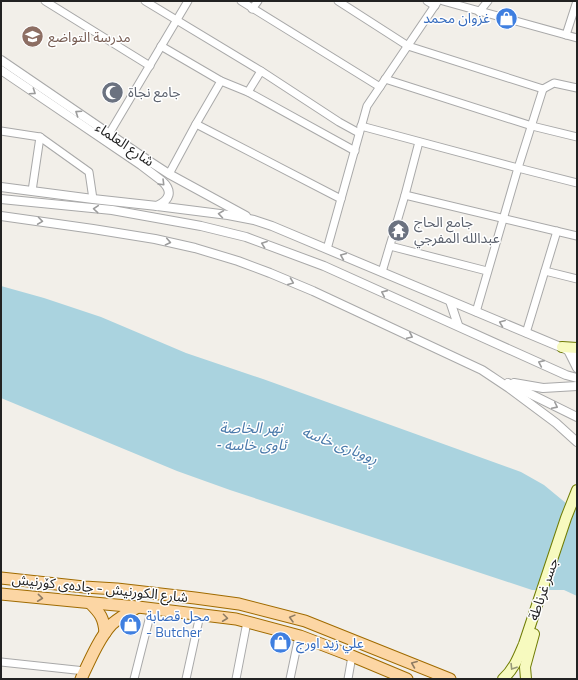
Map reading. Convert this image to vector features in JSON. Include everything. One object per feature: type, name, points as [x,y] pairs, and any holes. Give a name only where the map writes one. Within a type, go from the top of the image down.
[{"type":"main road","name":"جسر غرناطة","points":[[503,679],[510,673],[516,663],[540,605],[576,496]]},
{"type":"main road","name":"شارع الكورنيش - جادەی کۆرنیش","points":[[1,578],[117,589],[239,604],[305,621],[450,679]]},
{"type":"main road","name":"شارع الكورنيش - جادەی کۆرنیش","points":[[1,594],[152,608],[236,619],[299,636],[352,656],[404,679]]},
{"type":"main road","points":[[90,603],[101,616],[104,623],[105,633]]},
{"type":"main road","name":"جسر غرناطة","points":[[526,679],[525,667],[540,605]]},
{"type":"main road","points":[[83,675],[105,633],[113,623],[123,615],[138,607]]},
{"type":"street","points":[[45,1],[150,66]]},
{"type":"street","points":[[145,1],[261,71],[339,122],[360,129],[419,142],[577,183]]},
{"type":"street","points":[[110,134],[188,1]]},
{"type":"street","points":[[241,1],[380,87]]},
{"type":"street","points":[[252,9],[258,1]]},
{"type":"street","points":[[338,1],[408,46],[543,89]]},
{"type":"street","points":[[327,249],[367,106],[436,3],[427,1]]},
{"type":"street","points":[[443,1],[577,38]]},
{"type":"street","points":[[479,12],[488,1]]},
{"type":"street","points":[[566,35],[577,1]]},
{"type":"street","points":[[161,46],[221,81],[248,92],[355,150]]},
{"type":"street","name":"شارع العلماء","points":[[1,60],[169,174],[254,220]]},
{"type":"street","name":"شارع العلماء","points":[[1,70],[141,165],[162,181],[168,190],[168,197],[163,203],[157,206]]},
{"type":"street","points":[[248,92],[261,71]]},
{"type":"street","points":[[385,80],[532,126],[577,137]]},
{"type":"street","points":[[169,174],[221,81]]},
{"type":"street","points":[[476,312],[487,271],[543,89],[554,83],[577,88]]},
{"type":"street","points":[[196,124],[341,199]]},
{"type":"street","points":[[1,131],[40,137],[89,172],[93,199]]},
{"type":"street","points":[[32,191],[40,137]]},
{"type":"street","points":[[382,272],[419,142]]},
{"type":"street","points":[[1,187],[228,215],[254,220],[272,226],[526,333],[569,348],[577,354]]},
{"type":"street","points":[[405,195],[577,236]]},
{"type":"street","points":[[1,200],[112,210],[201,226],[246,237],[324,266],[458,325],[566,375],[577,378]]},
{"type":"street","points":[[112,210],[113,201]]},
{"type":"street","points":[[1,216],[93,228],[195,248],[238,261],[312,291],[509,382],[543,388],[577,386]]},
{"type":"street","points":[[526,333],[557,231]]},
{"type":"street","points":[[390,246],[487,271]]},
{"type":"street","points":[[545,271],[577,279]]},
{"type":"street","points":[[450,301],[458,325]]},
{"type":"street","points":[[569,348],[577,368]]},
{"type":"street","points":[[482,370],[577,417]]},
{"type":"street","points":[[482,370],[556,423],[577,442]]},
{"type":"street","points":[[134,679],[152,608]]},
{"type":"street","points":[[186,679],[200,615]]},
{"type":"street","points":[[236,679],[247,622]]},
{"type":"street","points":[[290,679],[299,636]]},
{"type":"street","points":[[348,679],[352,656]]},
{"type":"street","points":[[1,662],[83,675]]},
{"type":"water","name":"نهر الخاصة - ئاوی خاسە","points":[[1,286],[44,298],[101,317],[186,353],[263,379],[521,472],[544,485],[567,504],[577,510],[577,596],[564,590],[532,590],[230,490],[177,471],[1,398]]},
{"type":"place","name":"غزوان محمد","points":[[506,18]]},
{"type":"place","name":"مدرسة التواضع","points":[[32,37]]},
{"type":"place","name":"جامع نجاة","points":[[112,92]]},
{"type":"place","name":"جامع الحاج عبدالله المفرجي","points":[[399,230]]},
{"type":"place","name":"محل قصابة - Butcher","points":[[131,624]]},
{"type":"place","name":"علي زيد اورج","points":[[280,643]]},
{"type":"water label","name":"ڕووباری خاسە","points":[[340,445]]}]
